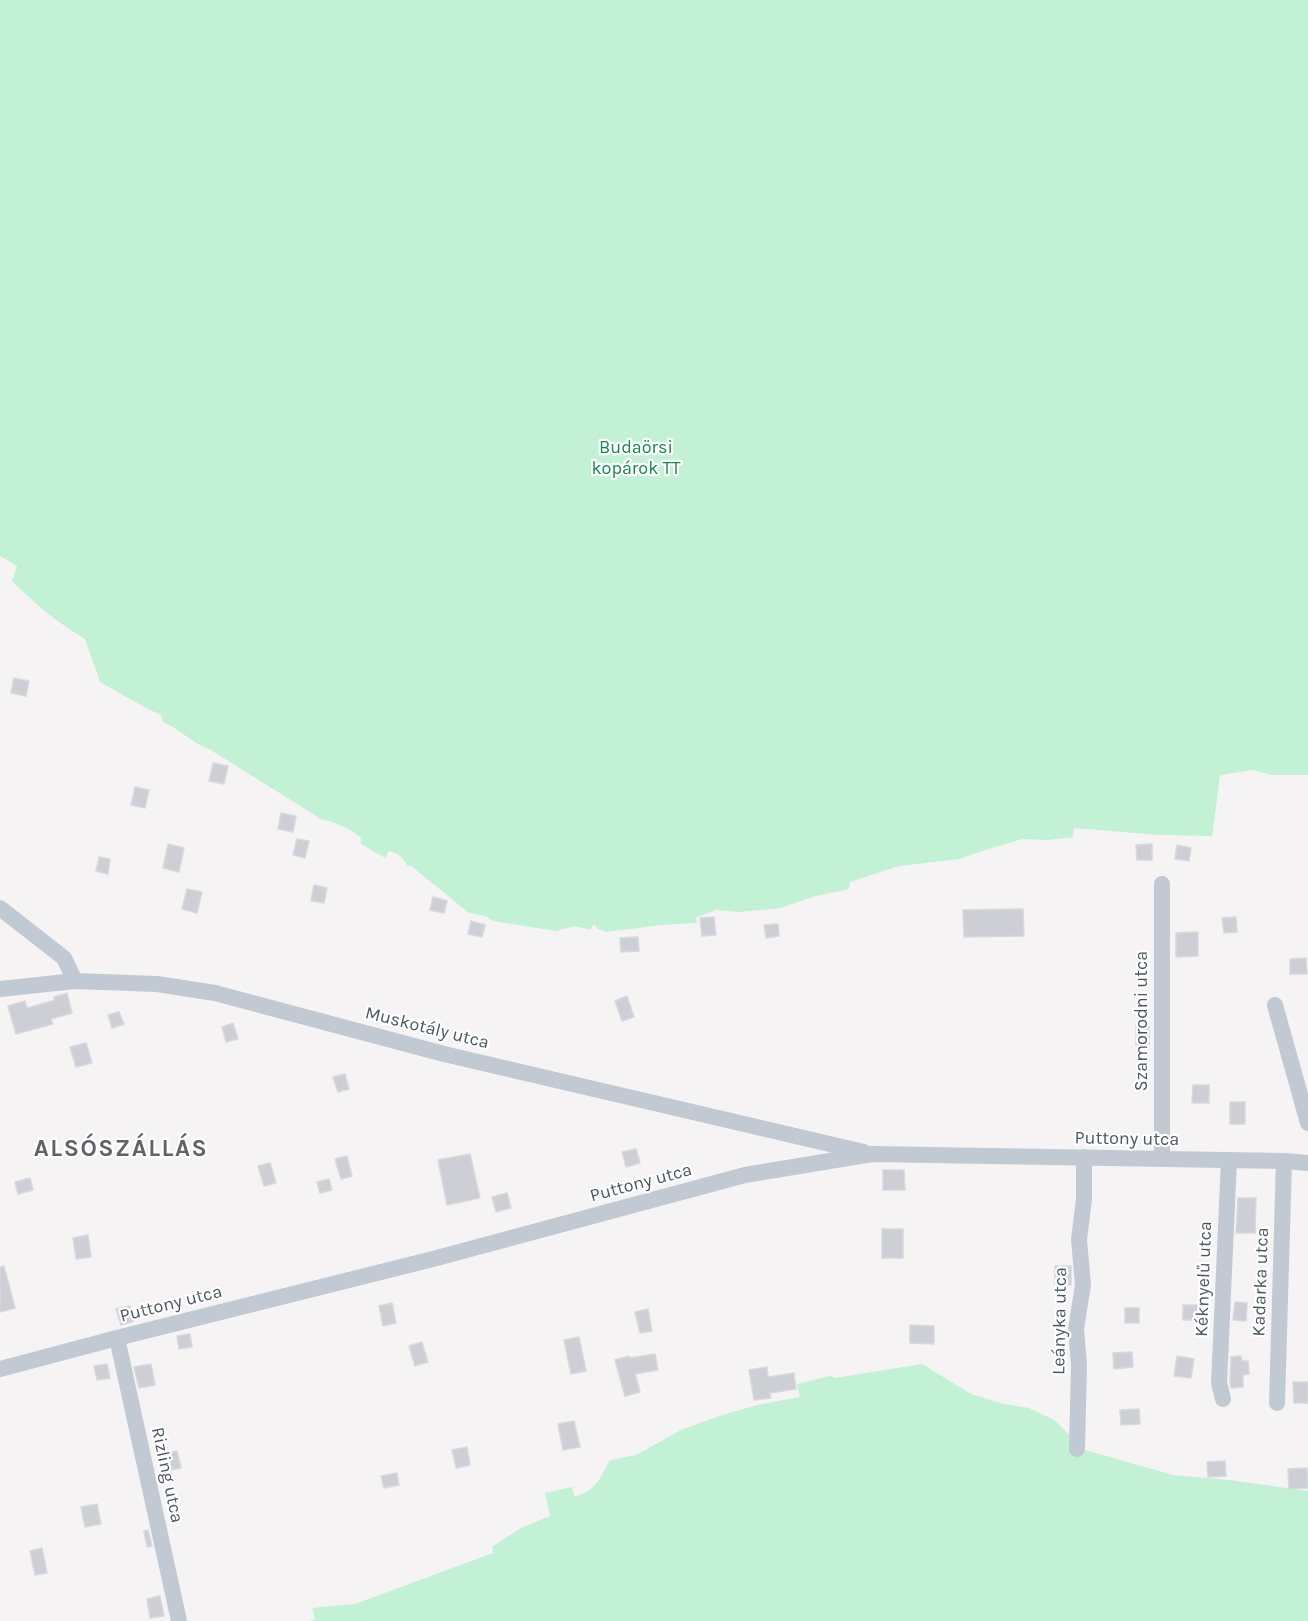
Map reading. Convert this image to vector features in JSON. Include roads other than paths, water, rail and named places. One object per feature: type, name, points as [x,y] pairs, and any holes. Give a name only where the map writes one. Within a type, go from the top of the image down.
[{"type":"street","name":"Szamorodni utca","points":[[1162,884],[1162,1159]]},
{"type":"street","points":[[0,908],[64,958],[75,981]]},
{"type":"street","name":"Muskotály utca","points":[[0,989],[75,981],[157,984],[215,993],[444,1054],[872,1154]]},
{"type":"street","points":[[1275,1005],[1308,1123]]},
{"type":"street","name":"Puttony utca","points":[[0,1369],[433,1259],[745,1175],[872,1154],[1284,1161],[1308,1164]]},
{"type":"street","name":"Leányka utca","points":[[1077,1449],[1079,1365],[1076,1329],[1083,1285],[1079,1240],[1084,1199],[1084,1157]]},
{"type":"street","name":"Kéknyelű utca","points":[[1223,1399],[1219,1383],[1229,1160]]},
{"type":"street","name":"Kadarka utca","points":[[1277,1403],[1284,1161]]},
{"type":"street","name":"Rizling utca","points":[[117,1338],[179,1621]]},
{"type":"district","name":"ALSÓSZÁLLÁS","points":[[121,1149]]},
{"type":"park label","name":"Budaörsi kopárok TT","points":[[636,458]]}]
